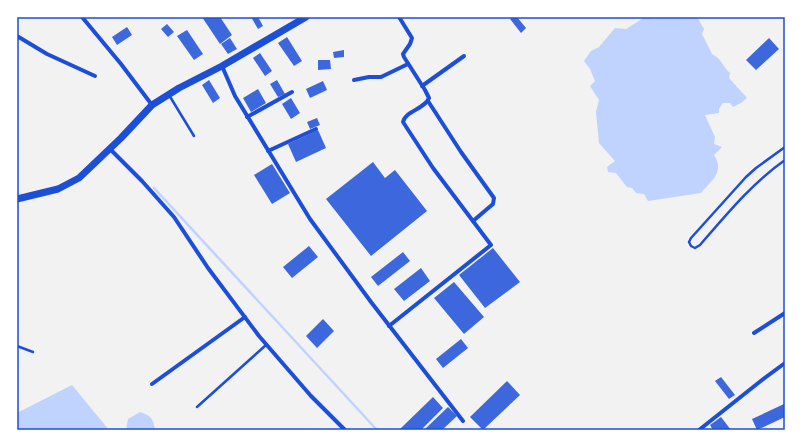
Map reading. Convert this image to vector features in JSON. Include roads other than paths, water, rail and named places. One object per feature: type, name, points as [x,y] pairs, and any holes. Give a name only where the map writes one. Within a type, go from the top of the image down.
[{"type":"main road","points":[[17,199],[58,189],[78,178],[121,138],[152,105],[179,88],[222,66],[305,17]]},
{"type":"street","points":[[82,17],[121,64],[152,105]]},
{"type":"street","points":[[399,17],[412,38],[403,54],[408,64],[428,95],[428,101],[461,152],[494,198],[493,204],[473,221]]},
{"type":"street","points":[[17,36],[47,54],[95,76]]},
{"type":"street","points":[[422,86],[464,56]]},
{"type":"street","points":[[354,80],[381,77],[408,64]]},
{"type":"street","points":[[222,66],[235,96],[247,117],[310,219],[463,421]]},
{"type":"street","points":[[247,117],[292,92]]},
{"type":"street","points":[[390,326],[490,247],[490,243],[433,168],[403,122],[405,118],[428,101]]},
{"type":"street","points":[[268,152],[316,129]]},
{"type":"street","points":[[110,148],[174,217],[266,345],[345,430]]},
{"type":"street","points":[[754,333],[785,313]]},
{"type":"street","points":[[152,384],[245,317]]},
{"type":"street","points":[[699,430],[785,363]]},
{"type":"lane","points":[[169,95],[194,136]]},
{"type":"lane","points":[[785,147],[756,168],[726,198],[691,238],[689,242],[691,246],[695,248],[700,245],[732,208],[759,181],[785,160]]},
{"type":"lane","points":[[197,407],[266,345]]},
{"type":"lane","points":[[17,346],[33,352]]},
{"type":"water","points":[[645,17],[650,17],[653,19],[661,17],[697,17],[704,29],[702,34],[712,54],[720,60],[730,73],[729,78],[747,98],[733,107],[730,103],[723,103],[719,109],[719,113],[705,115],[715,137],[714,144],[722,147],[714,155],[718,166],[716,176],[701,193],[648,201],[644,194],[636,193],[632,188],[627,187],[616,173],[608,172],[607,167],[615,161],[599,143],[596,112],[599,100],[590,86],[595,81],[590,69],[584,61],[591,51],[599,47],[615,28],[626,29]]},
{"type":"water","points":[[72,385],[109,430],[17,430],[17,413]]},
{"type":"water","points":[[140,412],[151,418],[155,430],[126,430],[128,419]]},
{"type":"waterway","points":[[154,188],[377,430]]}]
